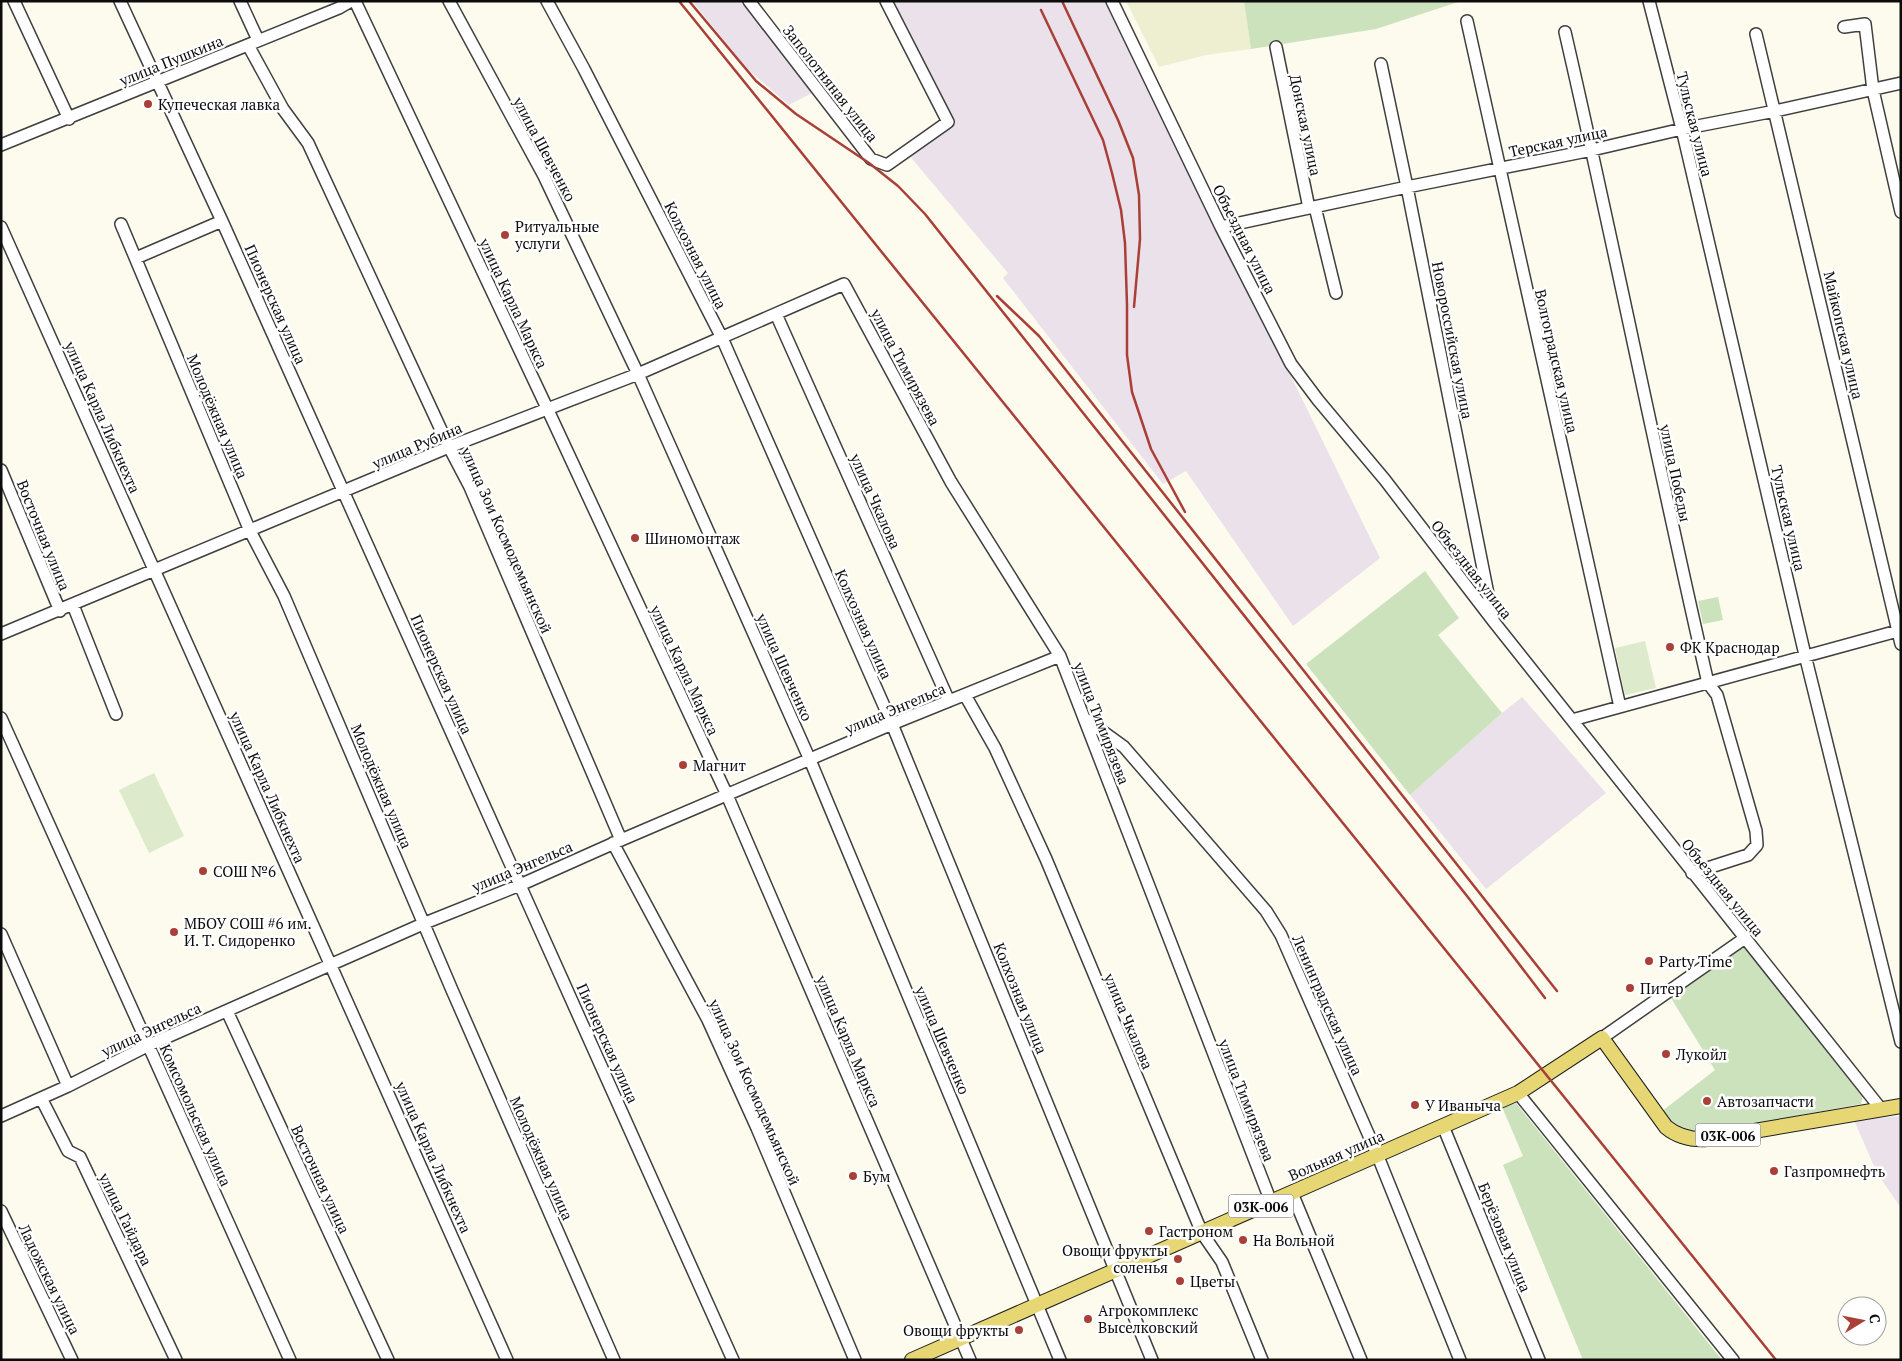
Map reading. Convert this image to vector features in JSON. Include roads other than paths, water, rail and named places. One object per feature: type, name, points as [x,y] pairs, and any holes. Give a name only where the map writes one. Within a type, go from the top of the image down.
[{"type":"main road","name":"Вольная улица","points":[[912,1360],[1518,1093],[1602,1038]]},
{"type":"main road","name":"03К-006","points":[[1602,1038],[1666,1127],[1674,1134],[1682,1137],[1707,1139],[1901,1106]]},
{"type":"street","points":[[14,1],[69,119]]},
{"type":"street","name":"Пионерская улица","points":[[120,1],[222,221],[733,1360]]},
{"type":"street","name":"улица Зои Космодемьянской","points":[[240,1],[253,42],[283,109],[308,143],[449,448],[470,487],[617,841],[708,1020],[757,1128],[855,1360]]},
{"type":"street","name":"улица Пушкина","points":[[1,145],[69,119],[353,1]]},
{"type":"street","name":"улица Карла Маркса","points":[[353,1],[547,408],[727,795],[970,1360]]},
{"type":"street","name":"улица Шевченко","points":[[449,1],[544,176],[638,374],[810,760],[1060,1360]]},
{"type":"street","name":"Колхозная улица","points":[[547,1],[722,338],[892,724],[1152,1360]]},
{"type":"street","name":"Заполотняная улица","points":[[748,1],[871,159],[887,165],[948,122],[886,1]]},
{"type":"street","name":"Объездная улица","points":[[1112,1],[1221,227],[1292,364],[1318,400],[1385,480],[1494,622],[1881,1109]]},
{"type":"street","name":"Тульская улица","points":[[1649,1],[1682,130],[1806,655],[1901,1042]]},
{"type":"street","name":"Волгоградская улица","points":[[1467,21],[1620,707]]},
{"type":"street","points":[[1844,27],[1865,24],[1873,90],[1901,212]]},
{"type":"street","name":"улица Победы","points":[[1565,32],[1708,683],[1717,695],[1756,832],[1757,845],[1748,856],[1692,873]]},
{"type":"street","name":"Майкопская улица","points":[[1756,34],[1901,644]]},
{"type":"street","name":"Донская улица","points":[[1276,47],[1312,208],[1336,293]]},
{"type":"street","name":"Новороссийская улица","points":[[1381,64],[1494,622]]},
{"type":"street","name":"Терская улица","points":[[1221,227],[1592,150],[1901,83]]},
{"type":"street","points":[[136,258],[222,221]]},
{"type":"street","name":"Молодёжная улица","points":[[122,224],[250,531],[284,596],[452,990],[614,1360]]},
{"type":"street","name":"улица Карла Либкнехта","points":[[1,227],[5,244],[156,569],[507,1360]]},
{"type":"street","name":"улица Рубина","points":[[1,634],[60,612],[156,569],[547,408],[638,374],[844,284]]},
{"type":"street","name":"улица Тимирязева","points":[[844,284],[951,482],[1060,656],[1270,1202]]},
{"type":"street","name":"улица Чкалова","points":[[776,314],[949,701]]},
{"type":"street","name":"Восточная улица","points":[[1,470],[60,612]]},
{"type":"street","name":"Восточная улица","points":[[73,605],[116,714]]},
{"type":"street","points":[[1572,720],[1899,630]]},
{"type":"street","name":"улица Энгельса","points":[[1,1116],[68,1086],[149,1046],[425,923],[520,885],[617,841],[892,724],[1060,656]]},
{"type":"street","name":"улица Чкалова","points":[[965,695],[995,748],[1046,859],[1202,1233],[1222,1262],[1262,1360]]},
{"type":"street","name":"Комсомольская улица","points":[[1,718],[290,1360]]},
{"type":"street","name":"Ленинградская улица","points":[[1083,718],[1124,747],[1266,911],[1281,935],[1377,1154],[1460,1360]]},
{"type":"street","points":[[1,934],[68,1086]]},
{"type":"street","name":"Вольная улица","points":[[1602,1038],[1745,938]]},
{"type":"street","name":"Восточная улица","points":[[227,1011],[388,1360]]},
{"type":"street","points":[[1518,1093],[1733,1360]]},
{"type":"street","name":"улица Гайдара","points":[[41,1098],[68,1151],[80,1158],[176,1360]]},
{"type":"street","name":"Берёзовая улица","points":[[1443,1126],[1539,1360]]},
{"type":"street","points":[[1292,1193],[1362,1360]]},
{"type":"street","name":"Ладожская улица","points":[[1,1211],[72,1360]]},
{"type":"railway","points":[[679,1],[952,342],[1776,1360]]},
{"type":"railway","points":[[689,1],[756,81],[796,114],[869,163],[898,186],[925,214],[1467,896],[1545,998]]},
{"type":"railway","points":[[1062,1],[1118,120],[1133,158],[1139,195],[1140,239],[1134,307]]},
{"type":"railway","points":[[1041,10],[1103,140],[1121,210],[1125,243],[1127,355],[1132,392],[1151,449],[1185,512]]},
{"type":"railway","points":[[997,296],[1039,336],[1557,991]]},
{"type":"place","name":"Купеческая лавка","points":[[148,104]]},
{"type":"place","name":"Ритуальные услуги","points":[[505,235]]},
{"type":"place","name":"Шиномонтаж","points":[[635,538]]},
{"type":"place","name":"ФК Краснодар","points":[[1670,647]]},
{"type":"place","name":"Магнит","points":[[683,765]]},
{"type":"place","name":"СОШ №6","points":[[203,871]]},
{"type":"place","name":"МБОУ СОШ #6 им. И. Т. Сидоренко","points":[[174,932]]},
{"type":"place","name":"Party Time","points":[[1649,961]]},
{"type":"place","name":"Питер","points":[[1630,988]]},
{"type":"place","name":"Лукойл","points":[[1666,1054]]},
{"type":"place","name":"Автозапчасти","points":[[1707,1101]]},
{"type":"place","name":"У Иваныча","points":[[1415,1105]]},
{"type":"place","name":"Газпромнефть","points":[[1774,1171]]},
{"type":"place","name":"Бум","points":[[853,1176]]},
{"type":"place","name":"Гастроном","points":[[1149,1231]]},
{"type":"place","name":"На Вольной","points":[[1243,1240]]},
{"type":"place","name":"Овощи фрукты соленья","points":[[1178,1259]]},
{"type":"place","name":"Цветы","points":[[1180,1281]]},
{"type":"place","name":"Агрокомплекс Выселковский","points":[[1088,1319]]},
{"type":"place","name":"Овощи фрукты","points":[[1019,1330]]}]
